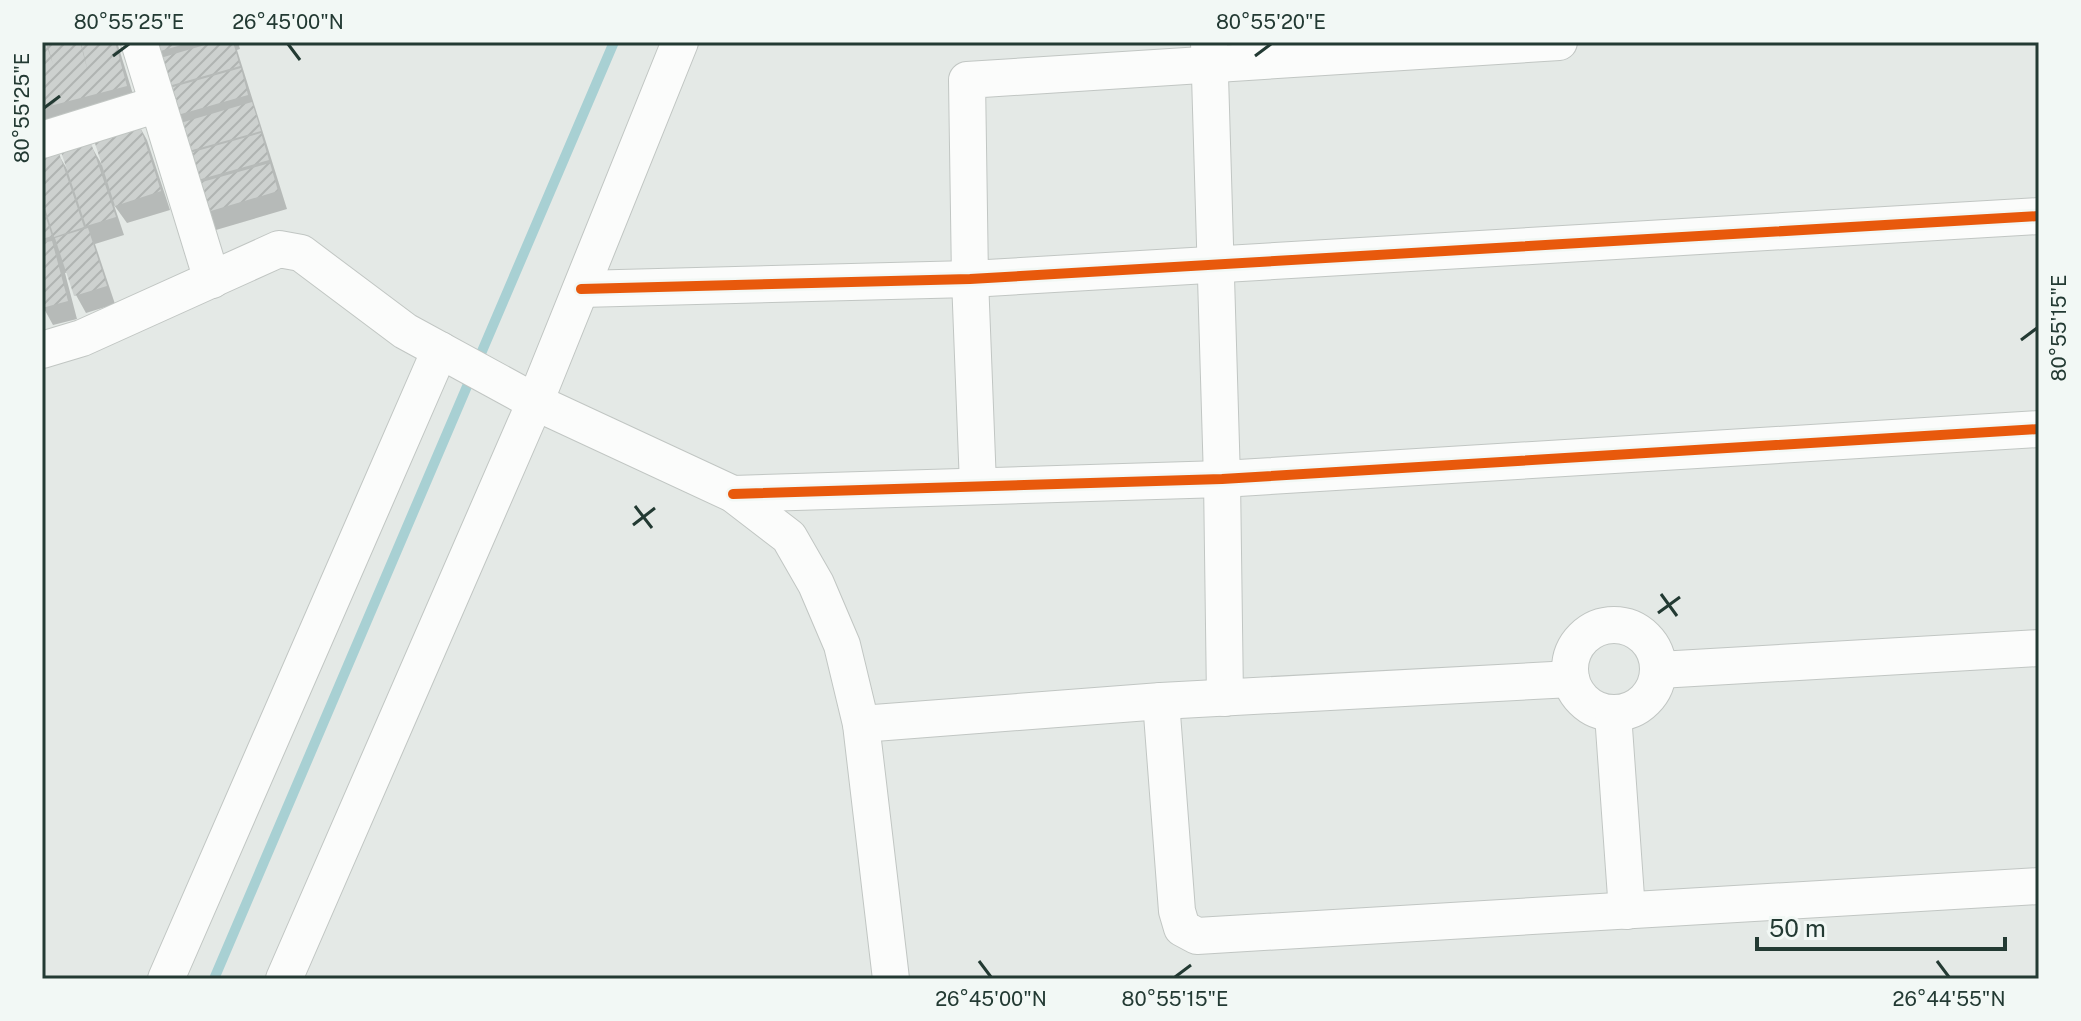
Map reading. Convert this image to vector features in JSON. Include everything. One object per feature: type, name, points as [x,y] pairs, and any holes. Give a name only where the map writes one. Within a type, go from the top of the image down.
[{"type":"street","points":[[139,42],[212,280]]},
{"type":"street","points":[[284,979],[535,402],[680,42]]},
{"type":"street","points":[[978,485],[970,279],[967,80],[1210,52],[1559,42]]},
{"type":"street","points":[[1210,52],[1225,698]]},
{"type":"street","points":[[42,140],[158,104]]},
{"type":"street","points":[[581,289],[970,279],[2039,216]]},
{"type":"street","points":[[42,350],[82,338],[279,249],[301,253],[405,331],[535,402],[733,494],[789,537],[816,584],[842,645],[861,724],[891,979]]},
{"type":"street","points":[[166,979],[448,354]]},
{"type":"street","points":[[733,494],[1222,479],[2039,429]]},
{"type":"street","points":[[1610,625],[1626,626],[1639,632],[1650,643],[1659,670],[1650,696],[1627,712],[1613,714],[1587,704],[1577,693],[1571,679],[1570,664],[1574,649],[1583,637],[1610,625]]},
{"type":"street","points":[[1659,670],[2039,648]]},
{"type":"street","points":[[861,724],[1161,701],[1571,679]]},
{"type":"street","points":[[1161,701],[1177,911],[1182,928],[1197,936],[2039,886]]},
{"type":"street","points":[[1613,714],[1627,911]]},
{"type":"building","points":[[80,42],[88,72],[81,42],[115,42],[127,86],[42,108],[42,44],[46,44],[53,64],[47,43]]},
{"type":"building","points":[[154,42],[188,42],[188,43],[157,52]]},
{"type":"building","points":[[215,42],[233,42],[240,66],[165,87],[157,59]]},
{"type":"building","points":[[241,68],[248,95],[174,116],[166,89]]},
{"type":"building","points":[[252,102],[261,131],[185,152],[177,124]]},
{"type":"building","points":[[138,120],[161,191],[115,206],[92,134]]},
{"type":"building","points":[[261,133],[269,160],[194,181],[186,154]]},
{"type":"building","points":[[90,140],[116,217],[86,226],[60,149]]},
{"type":"building","points":[[58,150],[84,227],[54,237],[42,199],[42,155]]},
{"type":"building","points":[[270,163],[278,191],[204,213],[195,184]]},
{"type":"building","points":[[42,206],[52,236],[42,239]]},
{"type":"building","points":[[88,228],[107,286],[74,296],[55,238]]},
{"type":"building","points":[[52,241],[68,301],[42,308],[42,243]]},
{"type":"waterway","points":[[214,979],[614,42]]},
{"type":"cycle path","points":[[581,289],[970,279],[2039,216]]},
{"type":"cycle path","points":[[733,494],[1222,479],[2039,429]]}]
